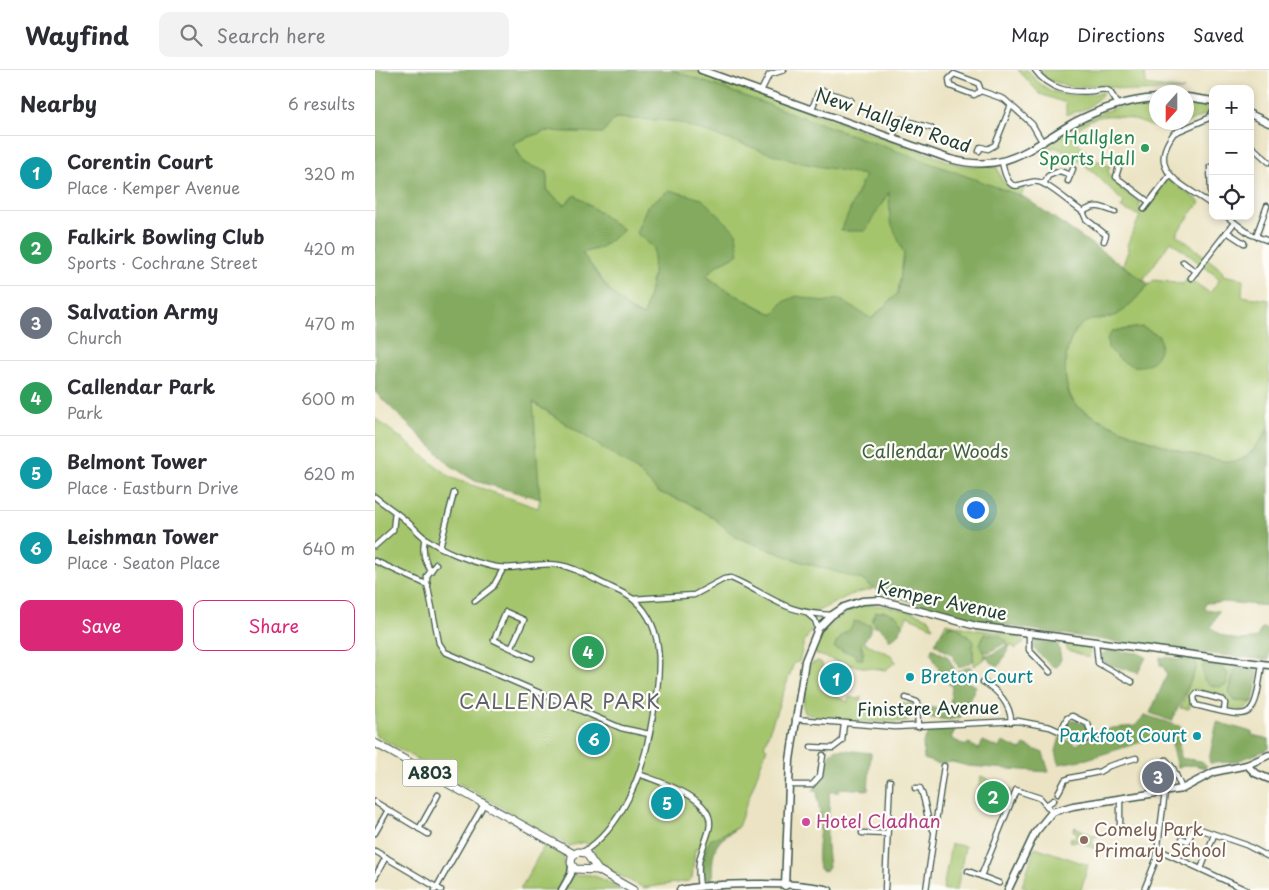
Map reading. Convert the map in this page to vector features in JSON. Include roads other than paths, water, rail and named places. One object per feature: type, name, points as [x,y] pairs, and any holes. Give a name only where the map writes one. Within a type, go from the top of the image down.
[{"type":"main road","name":"A803","points":[[375,743],[563,850],[575,866],[597,870],[633,890]]},
{"type":"main road","name":"A803","points":[[588,854],[597,870]]},
{"type":"main road","points":[[575,866],[588,854]]},
{"type":"main road","points":[[575,866],[588,854]]},
{"type":"street","name":"New Hallglen Road","points":[[701,70],[965,163],[1002,162],[1014,159],[1073,124],[1118,104],[1149,99]]},
{"type":"street","points":[[761,91],[769,75],[785,70]]},
{"type":"street","points":[[1035,70],[1041,79],[1051,86],[1075,92],[1104,90],[1110,92],[1118,104]]},
{"type":"street","points":[[981,91],[978,83],[955,74],[949,79],[950,86],[974,95],[981,91],[1004,99],[1032,124],[1043,143]]},
{"type":"street","points":[[812,109],[818,93],[825,91],[850,100]]},
{"type":"street","points":[[1194,98],[1209,100]]},
{"type":"street","points":[[979,151],[981,147],[989,150],[995,145],[1011,104]]},
{"type":"street","points":[[1254,116],[1269,124]]},
{"type":"street","points":[[1207,201],[1170,175],[1163,165],[1163,159],[1173,135],[1181,129],[1209,118]]},
{"type":"street","points":[[892,138],[901,119],[931,128]]},
{"type":"street","points":[[1254,149],[1269,162]]},
{"type":"street","points":[[1002,162],[1005,178],[1010,183],[1021,186],[1031,182],[1044,184],[1083,212],[1086,219],[1106,235],[1104,241]]},
{"type":"street","points":[[1120,163],[1117,177],[1149,202]]},
{"type":"street","points":[[1068,181],[1073,169]]},
{"type":"street","points":[[1044,184],[1049,176],[1060,171],[1070,175]]},
{"type":"street","points":[[1144,209],[1170,175]]},
{"type":"street","points":[[1083,212],[1089,207],[1097,205],[1115,212]]},
{"type":"street","points":[[1256,236],[1267,206]]},
{"type":"street","points":[[1231,220],[1256,236],[1269,241]]},
{"type":"street","points":[[1191,278],[1234,222]]},
{"type":"street","points":[[1227,232],[1244,243]]},
{"type":"street","points":[[1183,262],[1196,272]]},
{"type":"street","points":[[440,547],[454,493]]},
{"type":"street","points":[[375,497],[425,538],[467,559],[503,568],[540,564],[559,565],[577,570],[633,599],[645,612],[653,628],[659,679],[649,734],[639,774],[623,808],[588,854]]},
{"type":"street","points":[[375,546],[393,530],[395,512]]},
{"type":"street","points":[[425,538],[423,544],[426,564],[431,571]]},
{"type":"street","points":[[375,561],[428,585]]},
{"type":"street","points":[[436,564],[427,576],[428,585],[439,643],[448,654],[621,728],[649,734]]},
{"type":"street","points":[[475,601],[493,587],[503,568]]},
{"type":"street","points":[[633,599],[694,595],[710,588],[724,578],[731,578],[777,604],[807,613],[832,615]]},
{"type":"street","name":"Kemper Avenue","points":[[785,886],[788,785],[795,719],[807,653],[818,629],[832,615],[851,604],[880,600],[976,626],[1096,644],[1265,664]]},
{"type":"street","points":[[511,648],[524,620],[506,612],[494,640],[532,658]]},
{"type":"street","points":[[807,613],[815,620],[818,629]]},
{"type":"street","points":[[1029,633],[1029,650],[1050,672]]},
{"type":"street","points":[[1096,644],[1098,663],[1132,682]]},
{"type":"street","points":[[1023,651],[1029,650]]},
{"type":"street","points":[[1224,712],[1225,703],[1223,700],[1197,693],[1194,697],[1195,705],[1224,712],[1243,715],[1252,708],[1257,699],[1265,664]]},
{"type":"street","points":[[983,682],[990,686],[1009,706],[1011,722]]},
{"type":"street","points":[[906,698],[917,702],[918,727]]},
{"type":"street","name":"Finistere Avenue","points":[[795,719],[843,724],[918,727],[1011,722],[1039,725],[1061,731],[1082,741],[1089,738],[1091,734],[1088,724],[1072,716],[1067,718],[1061,731]]},
{"type":"street","points":[[811,747],[833,748],[842,741],[843,724]]},
{"type":"street","points":[[788,785],[811,784],[820,776],[823,755]]},
{"type":"street","points":[[1011,889],[1032,839],[1052,812],[1073,806],[1182,788],[1214,772],[1247,765],[1269,755]]},
{"type":"street","points":[[1058,792],[1065,780],[1099,772],[1109,766],[1135,758]]},
{"type":"street","points":[[1166,760],[1173,768],[1182,788]]},
{"type":"street","points":[[1247,765],[1249,770],[1267,778],[1269,771]]},
{"type":"street","points":[[926,890],[943,766]]},
{"type":"street","points":[[639,774],[697,800],[706,810],[710,824],[698,859],[700,887]]},
{"type":"street","points":[[885,890],[890,781]]},
{"type":"street","points":[[915,788],[920,788],[923,794],[929,824],[935,831]]},
{"type":"street","points":[[981,876],[1016,790],[1040,798],[1052,812]]},
{"type":"street","points":[[1144,890],[1155,864],[1165,792]]},
{"type":"street","points":[[419,828],[438,796]]},
{"type":"street","points":[[1120,798],[1120,830]]},
{"type":"street","points":[[1046,805],[1054,800]]},
{"type":"street","points":[[375,802],[428,834]]},
{"type":"street","points":[[375,851],[438,889],[484,804]]},
{"type":"street","points":[[375,833],[388,810]]},
{"type":"street","points":[[1182,838],[1188,841],[1194,827],[1240,843],[1269,856]]},
{"type":"street","points":[[862,833],[887,834]]},
{"type":"street","points":[[1201,869],[1214,835]]},
{"type":"street","points":[[1157,849],[1246,890]]},
{"type":"street","points":[[375,877],[386,857]]},
{"type":"street","points":[[563,888],[575,866]]},
{"type":"street","points":[[968,871],[999,884]]},
{"type":"street","points":[[680,890],[700,887],[785,886],[829,890]]},
{"type":"place","name":"Hallglen Sports Hall","points":[[1145,148]]},
{"type":"place","name":"Callendar Park","points":[[588,652]]},
{"type":"place","name":"Breton Court","points":[[910,677]]},
{"type":"place","name":"Corentin Court","points":[[836,679]]},
{"type":"place","name":"Parkfoot Court","points":[[1197,736]]},
{"type":"place","name":"Leishman Tower","points":[[594,739]]},
{"type":"place","name":"Salvation Army","points":[[1158,777]]},
{"type":"place","name":"Falkirk Bowling Club","points":[[993,797]]},
{"type":"place","name":"Belmont Tower","points":[[667,803]]},
{"type":"place","name":"Hotel Cladhan","points":[[806,822]]},
{"type":"place","name":"Comely Park Primary School","points":[[1084,840]]},
{"type":"district","name":"CALLENDAR PARK","points":[[560,702]]},
{"type":"park label","name":"Callendar Woods","points":[[935,452]]}]
